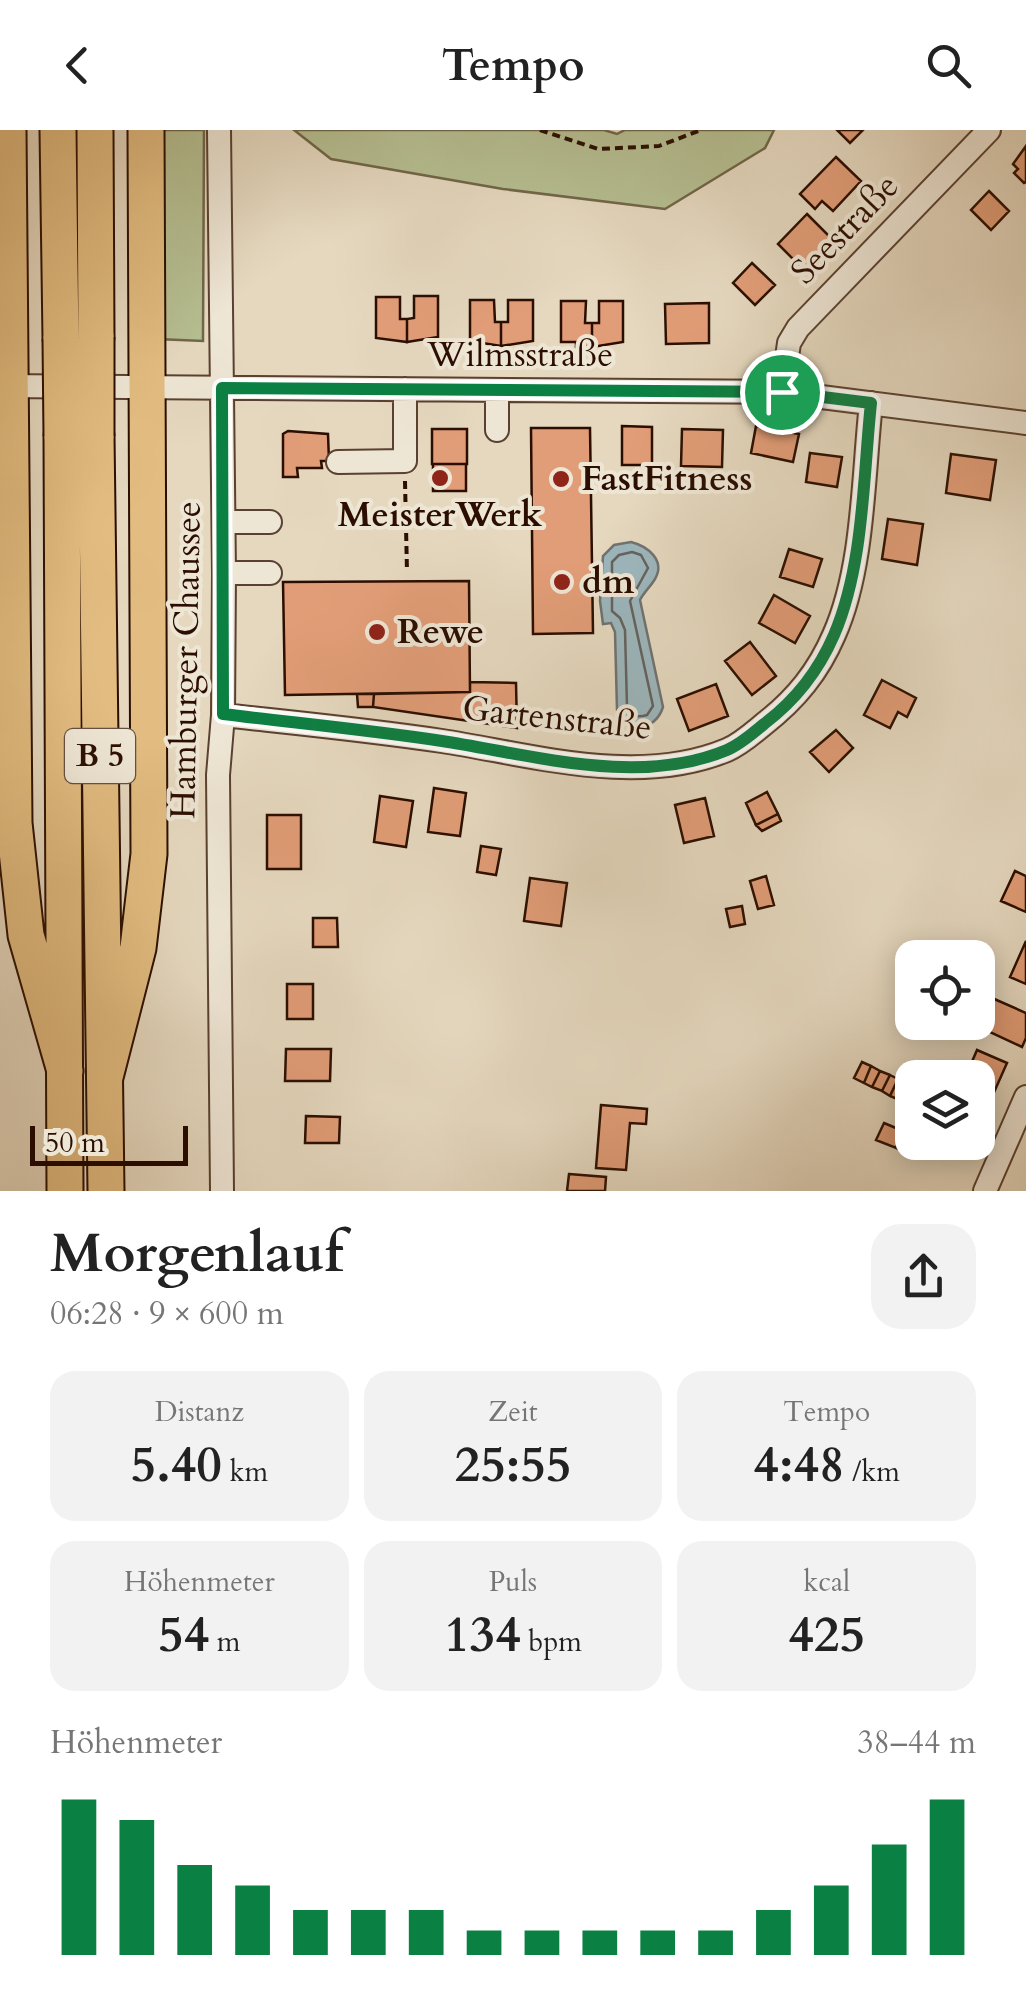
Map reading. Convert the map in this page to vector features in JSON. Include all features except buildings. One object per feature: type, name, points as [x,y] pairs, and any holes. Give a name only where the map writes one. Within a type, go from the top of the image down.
[{"type":"highway","points":[[8,130],[5,386],[14,823],[26,935],[65,1071]]},
{"type":"highway","name":"B 5","points":[[58,130],[78,338],[106,1191]]},
{"type":"highway","name":"B 5","points":[[78,338],[95,130]]},
{"type":"highway","points":[[105,1077],[138,948],[149,854],[146,130]]},
{"type":"highway","name":"B 5","points":[[66,1191],[65,1071],[79,436]]},
{"type":"street","name":"Hamburger Chaussee","points":[[219,130],[224,522],[223,714],[218,775],[222,1191]]},
{"type":"street","name":"Seestraße","points":[[782,392],[788,343],[798,328],[989,130]]},
{"type":"street","name":"Wilmsstraße","points":[[5,386],[782,392],[1026,424]]},
{"type":"street","points":[[338,462],[405,462],[405,389]]},
{"type":"street","points":[[497,390],[497,430]]},
{"type":"street","name":"Gartenstraße","points":[[223,714],[394,734],[601,765],[649,767],[684,763],[726,750],[788,705],[809,682],[836,632],[856,548],[871,403]]},
{"type":"street","points":[[224,522],[270,522]]},
{"type":"street","points":[[224,574],[270,573]]},
{"type":"street","points":[[985,1191],[1026,1097]]},
{"type":"path","points":[[540,130],[598,149],[658,146],[702,130]]},
{"type":"path","points":[[405,462],[407,572]]},
{"type":"green space","points":[[156,130],[204,130],[203,341],[157,339]]},
{"type":"green space","points":[[294,130],[604,130],[617,134],[625,130],[774,130],[765,148],[665,209],[503,189],[331,159]]},
{"type":"water","points":[[631,542],[649,550],[658,566],[655,579],[640,600],[663,707],[654,721],[641,726],[628,723],[617,710],[615,632],[611,623],[603,624],[600,601],[603,556],[614,545]]},
{"type":"place","name":"MeisterWerk","points":[[440,478]]},
{"type":"place","name":"FastFitness","points":[[561,479]]},
{"type":"place","name":"dm","points":[[562,582]]},
{"type":"place","name":"Rewe","points":[[377,632]]},
{"type":"route","points":[[222,388],[782,392],[871,403],[856,548],[836,632],[809,682],[788,705],[739,743],[684,763],[649,767],[601,765],[394,734],[223,714],[222,388]]}]
